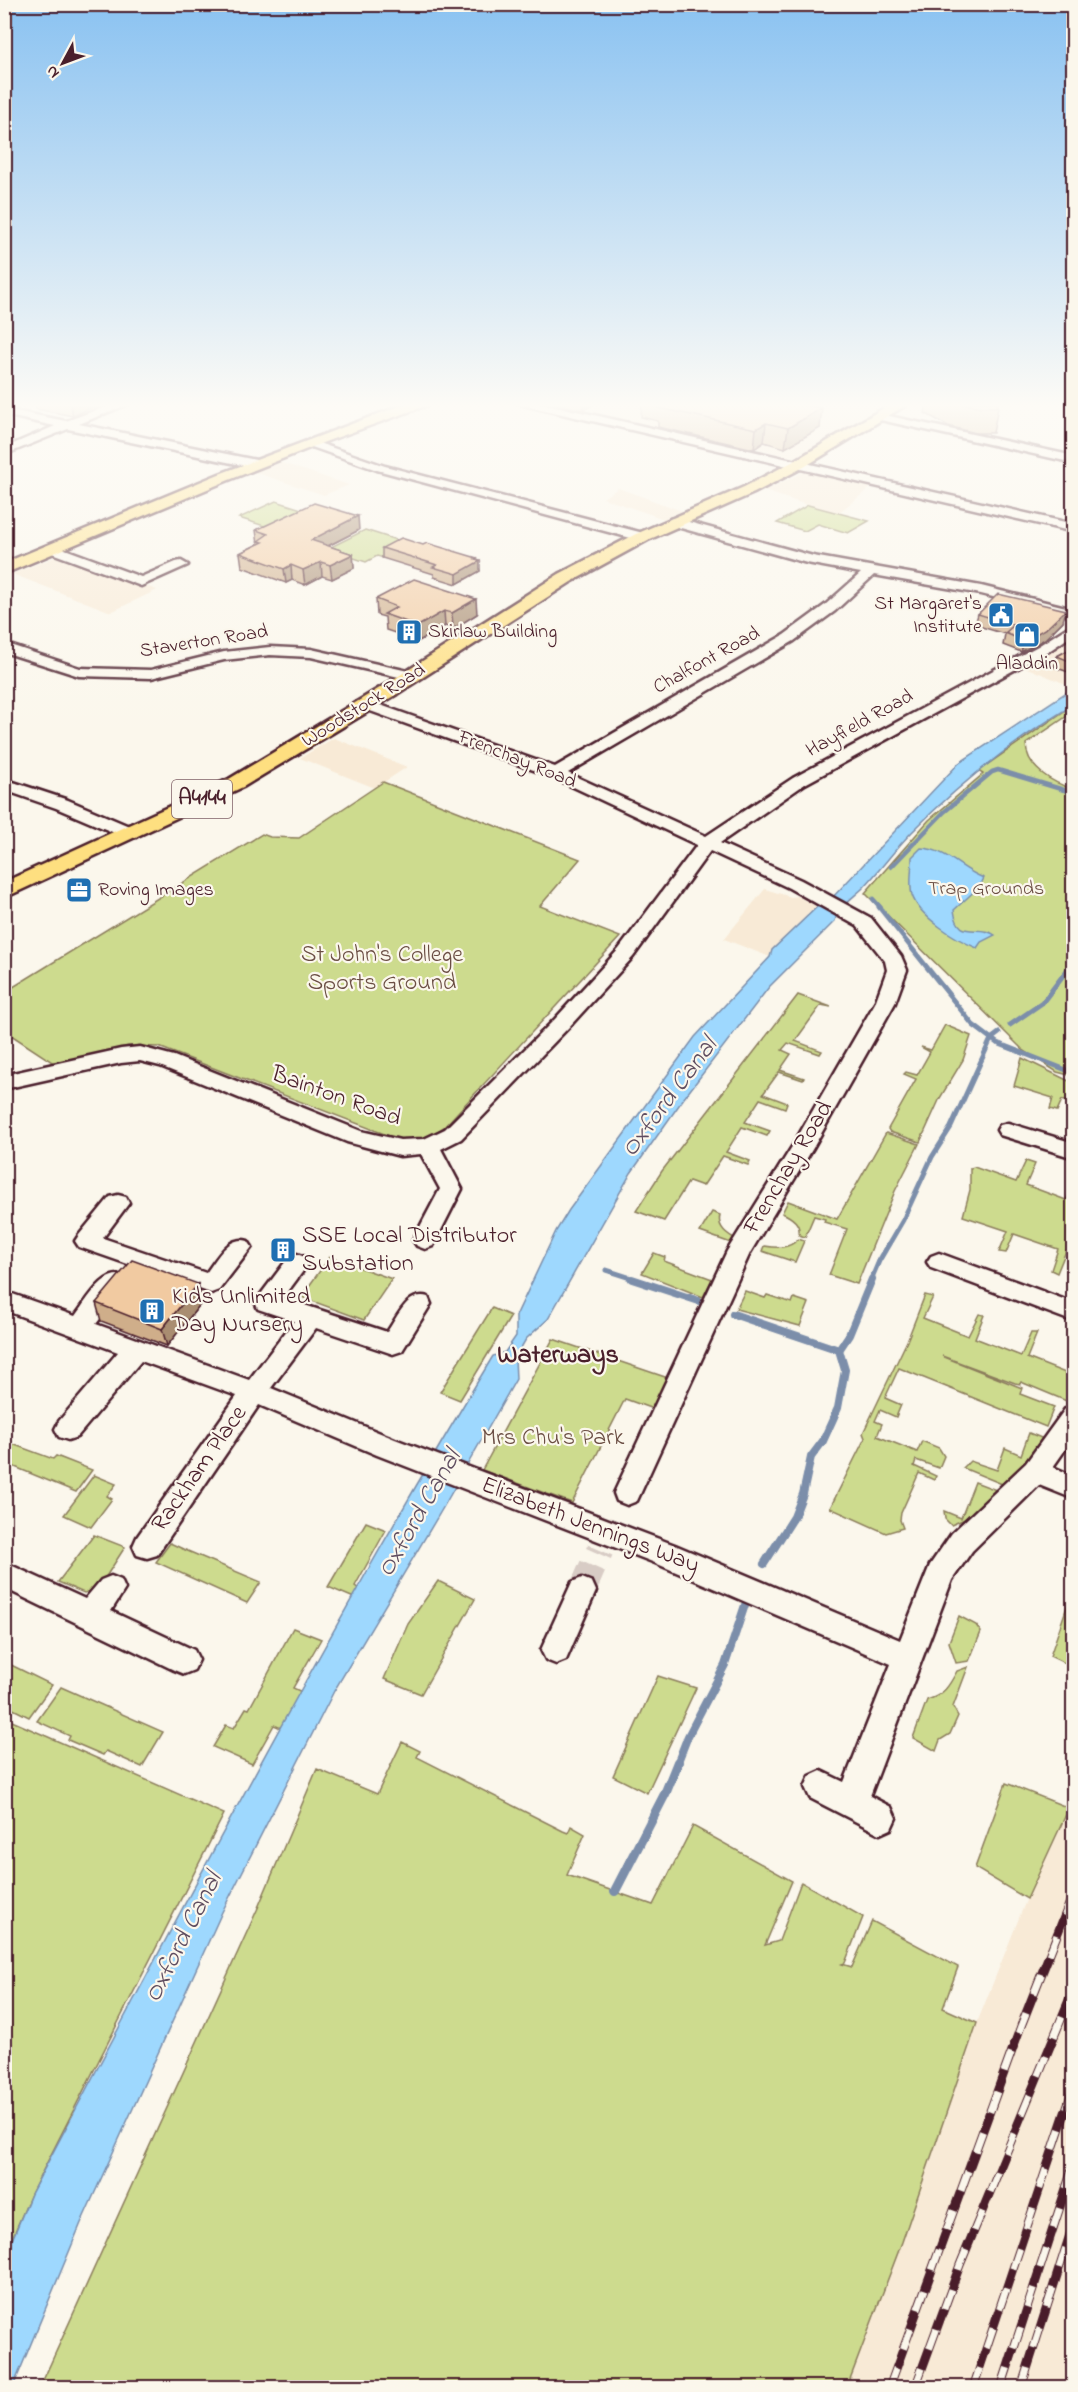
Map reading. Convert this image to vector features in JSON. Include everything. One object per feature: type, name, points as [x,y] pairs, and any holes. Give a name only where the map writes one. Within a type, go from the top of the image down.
[{"type":"main road","points":[[4,569],[138,514]]},
{"type":"main road","name":"Woodstock Road","points":[[4,891],[236,783],[367,705],[565,578],[642,537],[694,514]]},
{"type":"street","points":[[560,514],[642,537]]},
{"type":"street","points":[[1012,514],[1074,528]]},
{"type":"street","points":[[674,522],[770,550],[868,572],[981,590],[1070,613]]},
{"type":"street","points":[[54,549],[141,582],[181,565]]},
{"type":"street","name":"Chalfont Road","points":[[556,772],[789,638],[830,608],[868,572]]},
{"type":"street","name":"Hayfield Road","points":[[706,844],[799,781],[1042,649],[1072,630]]},
{"type":"street","name":"Staverton Road","points":[[4,647],[79,672],[151,674],[224,656],[270,651],[311,653],[412,676]]},
{"type":"street","name":"Frenchay Road","points":[[367,705],[556,772],[706,844],[791,890],[864,922],[892,957],[897,970],[885,1003],[802,1148],[739,1251],[627,1493]]},
{"type":"street","points":[[4,784],[62,804],[130,833]]},
{"type":"street","name":"Bainton Road","points":[[4,1082],[140,1054],[167,1060],[355,1137],[400,1148],[428,1146],[453,1134],[626,953],[706,844]]},
{"type":"street","points":[[1008,1130],[1074,1151]]},
{"type":"street","points":[[425,1240],[451,1189],[428,1146]]},
{"type":"street","points":[[118,1203],[87,1241],[211,1284],[240,1247]]},
{"type":"street","points":[[79,1328],[135,1258]]},
{"type":"street","points":[[939,1262],[1074,1313]]},
{"type":"street","points":[[297,1263],[267,1302],[393,1344],[419,1304]]},
{"type":"street","name":"Elizabeth Jennings Way","points":[[4,1300],[254,1392],[386,1447],[510,1494],[604,1541],[750,1589],[908,1657]]},
{"type":"street","name":"Rackham Place","points":[[147,1546],[254,1392],[311,1317]]},
{"type":"street","points":[[68,1430],[136,1349]]},
{"type":"street","points":[[852,1803],[940,1574],[962,1542],[1035,1471],[1074,1416]]},
{"type":"street","points":[[1035,1471],[1074,1488]]},
{"type":"street","points":[[4,1574],[89,1617],[184,1660]]},
{"type":"street","points":[[89,1617],[111,1589]]},
{"type":"street","points":[[556,1650],[582,1591]]},
{"type":"street","points":[[821,1787],[880,1818]]},
{"type":"shaded area","points":[[648,514],[676,514],[664,519]]},
{"type":"shaded area","points":[[793,514],[840,514],[869,521],[848,533],[818,524],[805,531],[777,523]]},
{"type":"shaded area","points":[[60,555],[157,590],[111,612],[12,574]]},
{"type":"shaded area","points":[[1069,638],[1073,638],[1073,687],[1020,665]]},
{"type":"shaded area","points":[[334,738],[407,767],[375,788],[300,758]]},
{"type":"shaded area","points":[[765,889],[791,897],[797,896],[817,907],[772,950],[770,957],[724,939]]},
{"type":"shaded area","points":[[1073,1783],[1073,2387],[847,2388],[902,2242],[977,2023]]},
{"type":"green space","points":[[249,514],[313,514],[277,530],[239,518]]},
{"type":"green space","points":[[793,514],[841,514],[869,521],[848,533],[818,524],[805,531],[777,523]]},
{"type":"green space","points":[[365,530],[409,544],[387,559],[377,556],[366,562],[327,549]]},
{"type":"green space","name":"Trap Grounds","points":[[1073,705],[1073,712],[1026,744],[1027,753],[1042,773],[1057,783],[1073,789],[1073,1076],[1057,1072],[1023,1050],[865,893],[929,820],[983,774],[978,771]]},
{"type":"green space","name":"St John's College Sports Ground","points":[[383,782],[580,859],[540,906],[620,937],[440,1130],[419,1139],[400,1140],[159,1047],[128,1046],[55,1064],[5,1031],[5,992],[262,834],[270,837],[299,838]]},
{"type":"green space","points":[[798,995],[831,1007],[821,1005],[795,1041],[822,1051],[820,1054],[788,1043],[782,1050],[791,1054],[780,1070],[804,1078],[803,1080],[779,1072],[763,1094],[787,1103],[785,1108],[760,1099],[745,1122],[770,1131],[767,1136],[742,1127],[726,1152],[750,1161],[748,1165],[723,1156],[703,1186],[689,1181],[664,1221],[636,1211],[662,1171]]},
{"type":"green space","points":[[945,1025],[971,1036],[963,1060],[940,1098],[920,1142],[890,1132],[888,1129],[916,1079],[904,1074],[906,1072],[917,1075],[930,1052],[921,1047],[931,1050]]},
{"type":"green space","points":[[1022,1058],[1073,1083],[1073,1104],[1062,1100],[1057,1111],[1050,1109],[1053,1098],[1014,1086]]},
{"type":"green space","points":[[886,1133],[919,1144],[895,1191],[857,1284],[829,1275],[847,1229],[824,1222],[825,1219],[814,1216],[805,1237],[799,1235],[799,1227],[795,1221],[782,1213],[788,1201],[837,1219]]},
{"type":"green space","points":[[1026,1161],[1035,1164],[1026,1185],[1066,1200],[1073,1184],[1073,1253],[1066,1251],[1057,1273],[1051,1270],[1058,1249],[1014,1234],[1006,1253],[999,1252],[1008,1231],[963,1216],[970,1190],[970,1168],[974,1167],[1016,1182]]},
{"type":"green space","points":[[712,1212],[720,1215],[722,1229],[734,1238],[731,1243],[700,1232]]},
{"type":"green space","points":[[798,1239],[804,1241],[795,1262],[762,1251],[764,1246],[787,1246]]},
{"type":"green space","points":[[654,1253],[665,1257],[664,1261],[712,1279],[703,1297],[642,1273]]},
{"type":"green space","points":[[330,1257],[392,1279],[364,1320],[301,1297]]},
{"type":"green space","points":[[745,1291],[765,1298],[767,1295],[792,1303],[794,1298],[809,1303],[800,1326],[736,1309]]},
{"type":"green space","points":[[925,1295],[933,1297],[923,1318],[968,1336],[979,1314],[984,1315],[975,1338],[1021,1356],[1031,1333],[1037,1333],[1027,1358],[1073,1376],[1073,1395],[1069,1402],[1021,1382],[1020,1384],[1015,1383],[942,1356],[1022,1388],[1020,1394],[1054,1407],[1046,1427],[899,1368],[885,1398],[901,1405],[896,1417],[880,1410],[875,1421],[882,1424],[877,1436],[917,1452],[922,1441],[939,1448],[944,1456],[939,1468],[916,1460],[914,1466],[936,1476],[934,1480],[919,1473],[901,1513],[900,1520],[903,1528],[886,1533],[830,1508],[865,1438],[863,1433],[907,1341]]},
{"type":"green space","points":[[492,1308],[511,1316],[460,1400],[440,1392]]},
{"type":"green space","name":"Mrs Chu's Park","points":[[553,1339],[668,1378],[653,1409],[625,1399],[572,1503],[482,1470]]},
{"type":"green space","points":[[1029,1433],[1044,1439],[1007,1486],[963,1468],[970,1461],[997,1470],[1005,1448],[1021,1455]]},
{"type":"green space","points":[[4,1441],[53,1459],[56,1456],[92,1470],[76,1492],[5,1463]]},
{"type":"green space","points":[[94,1475],[116,1484],[107,1496],[112,1499],[91,1527],[64,1515]]},
{"type":"green space","points":[[975,1482],[999,1491],[979,1513],[951,1525],[945,1519],[944,1511],[961,1518]]},
{"type":"green space","points":[[366,1522],[386,1530],[355,1586],[359,1589],[354,1598],[328,1587]]},
{"type":"green space","points":[[94,1535],[125,1547],[98,1589],[84,1593],[58,1582]]},
{"type":"green space","points":[[170,1543],[261,1582],[247,1603],[156,1562]]},
{"type":"green space","points":[[438,1581],[475,1599],[421,1694],[384,1679],[408,1624]]},
{"type":"green space","points":[[1074,1589],[1073,1667],[1050,1656]]},
{"type":"green space","points":[[959,1616],[976,1625],[981,1632],[969,1661],[956,1663],[949,1642]]},
{"type":"green space","points":[[293,1628],[321,1639],[293,1688],[302,1692],[281,1728],[274,1725],[252,1764],[213,1747],[226,1725],[234,1728],[246,1708],[249,1709]]},
{"type":"green space","points":[[5,1662],[52,1685],[29,1717],[5,1705]]},
{"type":"green space","points":[[968,1667],[953,1707],[958,1716],[950,1734],[940,1740],[936,1751],[913,1738],[927,1700],[945,1689],[957,1671]]},
{"type":"green space","points":[[658,1676],[696,1688],[647,1793],[613,1776]]},
{"type":"green space","points":[[61,1687],[163,1732],[142,1767],[106,1751],[103,1755],[68,1740],[70,1736],[37,1721]]},
{"type":"green space","points":[[5,1718],[224,1814],[31,2194],[5,2255]]},
{"type":"green space","points":[[402,1742],[420,1751],[417,1757],[563,1831],[568,1833],[571,1826],[585,1834],[567,1875],[653,1905],[693,1826],[792,1881],[765,1945],[779,1941],[801,1882],[863,1917],[845,1963],[842,1964],[852,1967],[872,1921],[958,1967],[943,2008],[977,2023],[902,2242],[847,2387],[40,2387],[257,1910],[317,1769],[377,1794]]},
{"type":"green space","points":[[1006,1783],[1069,1808],[1027,1899],[975,1868]]},
{"type":"water","name":"Oxford Canal","points":[[1073,688],[1073,705],[989,763],[950,796],[906,839],[864,887],[843,907],[835,921],[769,987],[684,1098],[631,1173],[548,1319],[526,1339],[515,1358],[516,1379],[334,1691],[222,1912],[81,2223],[13,2387],[5,2388],[5,2257],[31,2194],[256,1772],[372,1562],[493,1356],[505,1352],[516,1336],[516,1316],[556,1231],[569,1210],[695,1037],[770,957],[772,950],[817,907],[823,906],[831,899],[959,763]]},
{"type":"water","points":[[921,848],[939,852],[984,878],[980,886],[954,910],[956,920],[964,929],[989,932],[995,935],[981,942],[977,948],[940,927],[916,903],[911,886],[912,857]]},
{"type":"building","points":[[291,514],[350,514],[358,516],[311,540],[353,554],[330,565],[321,562],[303,570],[291,565],[284,569],[240,553],[263,542],[258,541],[268,534],[256,530]]},
{"type":"building","points":[[401,538],[423,545],[427,543],[477,558],[475,559],[480,561],[457,574],[433,567],[437,565],[382,548]]},
{"type":"building","points":[[414,579],[476,599],[452,613],[444,611],[418,626],[384,614],[397,607],[376,599]]},
{"type":"building","points":[[998,594],[1066,610],[1048,627],[1024,641],[1005,633],[1014,625],[978,614]]},
{"type":"building","points":[[1074,647],[1074,663],[1057,656]]},
{"type":"building","points":[[132,1260],[198,1284],[162,1329],[96,1303]]},
{"type":"waterway","points":[[891,867],[944,812],[992,772],[998,770],[1074,793]]},
{"type":"waterway","points":[[873,899],[881,908]]},
{"type":"waterway","points":[[879,907],[973,1025],[991,1039]]},
{"type":"waterway","points":[[1010,1025],[1042,1003],[1074,961]]},
{"type":"waterway","points":[[991,1039],[999,1033]]},
{"type":"waterway","points":[[871,1280],[879,1261],[903,1220],[932,1157],[951,1127],[991,1039]]},
{"type":"waterway","points":[[991,1039],[1074,1073]]},
{"type":"waterway","points":[[606,1270],[637,1280]]},
{"type":"waterway","points":[[632,1279],[702,1302]]},
{"type":"waterway","points":[[839,1350],[849,1335],[872,1279]]},
{"type":"waterway","points":[[733,1314],[839,1350]]},
{"type":"waterway","points":[[764,1564],[794,1517],[803,1494],[811,1457],[823,1441],[838,1408],[845,1370],[839,1350]]},
{"type":"waterway","points":[[677,1764],[688,1736],[725,1665],[748,1596]]},
{"type":"waterway","points":[[615,1891],[665,1794],[678,1762]]},
{"type":"tunnel","points":[[582,1591],[600,1550]]},
{"type":"railway","points":[[889,2388],[1021,2026],[1074,1892]]},
{"type":"railway","points":[[915,2388],[960,2265],[1074,1988]]},
{"type":"railway","points":[[973,2388],[1074,2086]]},
{"type":"railway","points":[[1001,2388],[1074,2164]]},
{"type":"railway","points":[[1021,2388],[1074,2222]]},
{"type":"place","name":"St Margaret's Institute","points":[[1001,615]]},
{"type":"place","name":"Skirlaw Building","points":[[409,632]]},
{"type":"place","name":"Aladdin","points":[[1027,635]]},
{"type":"place","name":"Roving Images","points":[[79,890]]},
{"type":"place","name":"SSE Local Distributor Substation","points":[[283,1250]]},
{"type":"place","name":"Kids Unlimited Day Nursery","points":[[152,1311]]},
{"type":"district","name":"Waterways","points":[[558,1356]]}]
